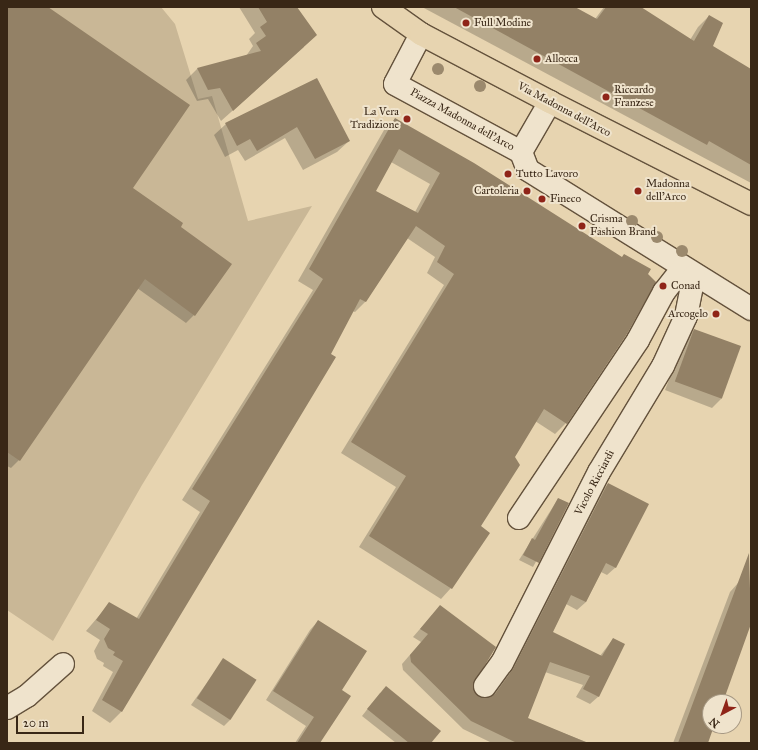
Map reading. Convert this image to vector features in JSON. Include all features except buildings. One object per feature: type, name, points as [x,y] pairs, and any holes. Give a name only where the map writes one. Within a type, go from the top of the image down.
[{"type":"main road","name":"Via Madonna dell'Arco","points":[[383,7],[421,34],[550,102],[751,204]]},
{"type":"street","name":"Piazza Madonna dell'Arco","points":[[421,34],[395,84],[521,152],[528,170],[688,272],[751,309]]},
{"type":"street","points":[[521,152],[550,102]]},
{"type":"street","points":[[519,518],[638,340],[664,292],[688,272]]},
{"type":"street","name":"Vicolo Ricciardi","points":[[485,686],[502,663],[599,472],[663,366],[686,316],[688,272]]},
{"type":"street","points":[[7,708],[27,696],[63,664]]},
{"type":"shaded area","points":[[7,7],[161,7],[175,24],[198,99],[212,96],[248,221],[312,206],[142,485],[53,641],[7,610]]},
{"type":"place","name":"Full Modine","points":[[466,23]]},
{"type":"place","name":"Allocca","points":[[537,59]]},
{"type":"place","name":"Riccardo Franzese","points":[[606,97]]},
{"type":"place","name":"La Vera Tradizione","points":[[407,119]]},
{"type":"place","name":"Tutto Lavoro","points":[[508,174]]},
{"type":"place","name":"Cartoleria","points":[[527,191]]},
{"type":"place","name":"Madonna dell'Arco","points":[[638,191]]},
{"type":"place","name":"Fineco","points":[[542,199]]},
{"type":"place","name":"Crisma Fashion Brand","points":[[582,226]]},
{"type":"place","name":"Conad","points":[[663,286]]},
{"type":"place","name":"Arcogelo","points":[[716,314]]}]
